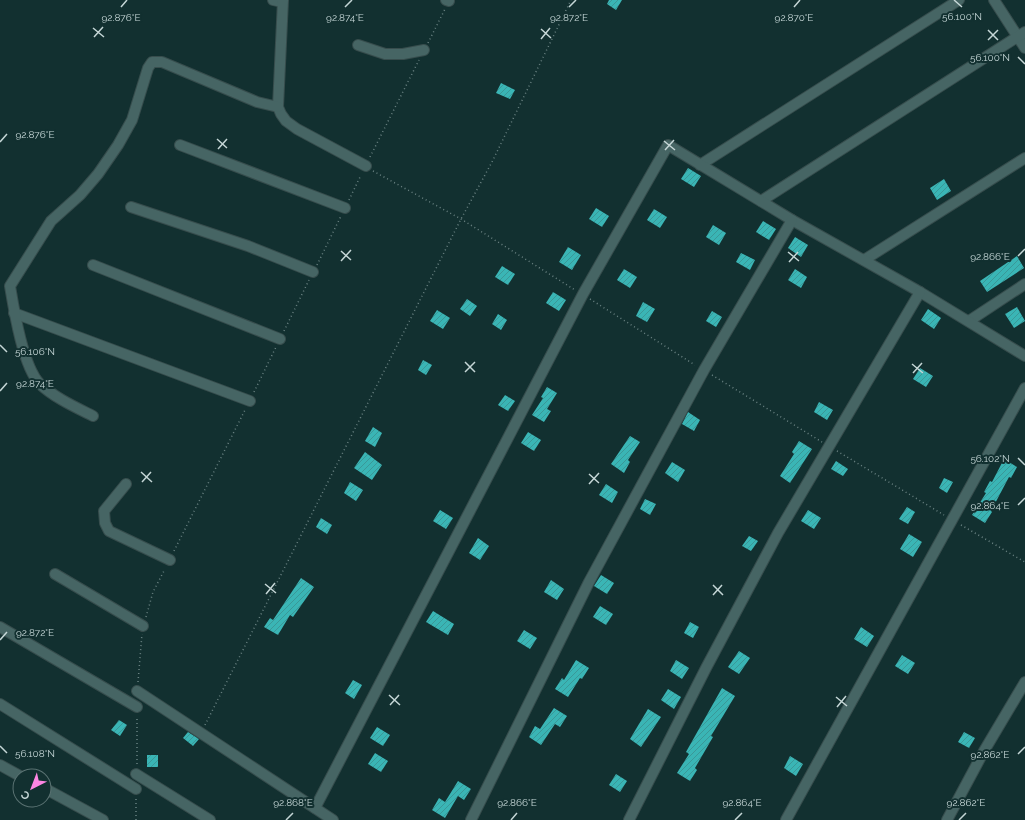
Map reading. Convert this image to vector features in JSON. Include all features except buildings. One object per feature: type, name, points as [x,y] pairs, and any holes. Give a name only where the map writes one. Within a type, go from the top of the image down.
[{"type":"street","points":[[700,164],[959,0]]},
{"type":"street","points":[[994,0],[1021,34],[1025,48]]},
{"type":"street","points":[[279,1],[278,107],[281,114],[286,121],[297,129],[366,166]]},
{"type":"street","points":[[761,201],[1021,34]]},
{"type":"street","points":[[358,45],[385,54],[403,54],[424,50]]},
{"type":"street","points":[[92,416],[62,400],[40,384],[29,368],[14,313],[10,286],[51,221],[80,195],[98,174],[118,145],[132,120],[148,68],[152,62],[162,62],[257,102],[278,107]]},
{"type":"street","points":[[180,145],[345,208]]},
{"type":"street","points":[[314,808],[583,294],[668,145],[792,220],[920,292],[1025,356]]},
{"type":"street","points":[[864,260],[1025,158]]},
{"type":"street","points":[[131,207],[248,246],[313,272]]},
{"type":"street","points":[[471,820],[589,582],[704,370],[792,220]]},
{"type":"street","points":[[93,265],[280,339]]},
{"type":"street","points":[[969,321],[1025,284]]},
{"type":"street","points":[[629,820],[706,668],[778,533],[920,292]]},
{"type":"street","points":[[14,313],[250,401]]},
{"type":"street","points":[[786,820],[1025,388]]},
{"type":"street","points":[[126,484],[104,511],[105,523],[109,531],[170,560]]},
{"type":"street","points":[[55,574],[143,626]]},
{"type":"street","points":[[0,627],[137,707]]},
{"type":"street","points":[[947,820],[984,752],[1025,682]]},
{"type":"street","points":[[137,691],[333,820]]},
{"type":"street","points":[[0,704],[136,789]]},
{"type":"street","points":[[0,765],[12,772]]},
{"type":"street","points":[[136,774],[210,820]]},
{"type":"street","points":[[52,792],[103,820]]},
{"type":"path","points":[[201,732],[461,219],[492,162],[570,0]]},
{"type":"path","points":[[137,691],[143,626],[153,592],[250,401],[447,1]]},
{"type":"path","points":[[366,166],[461,219],[704,370],[1025,562]]},
{"type":"path","points":[[136,774],[137,707]]},
{"type":"path","points":[[136,789],[136,820]]}]
